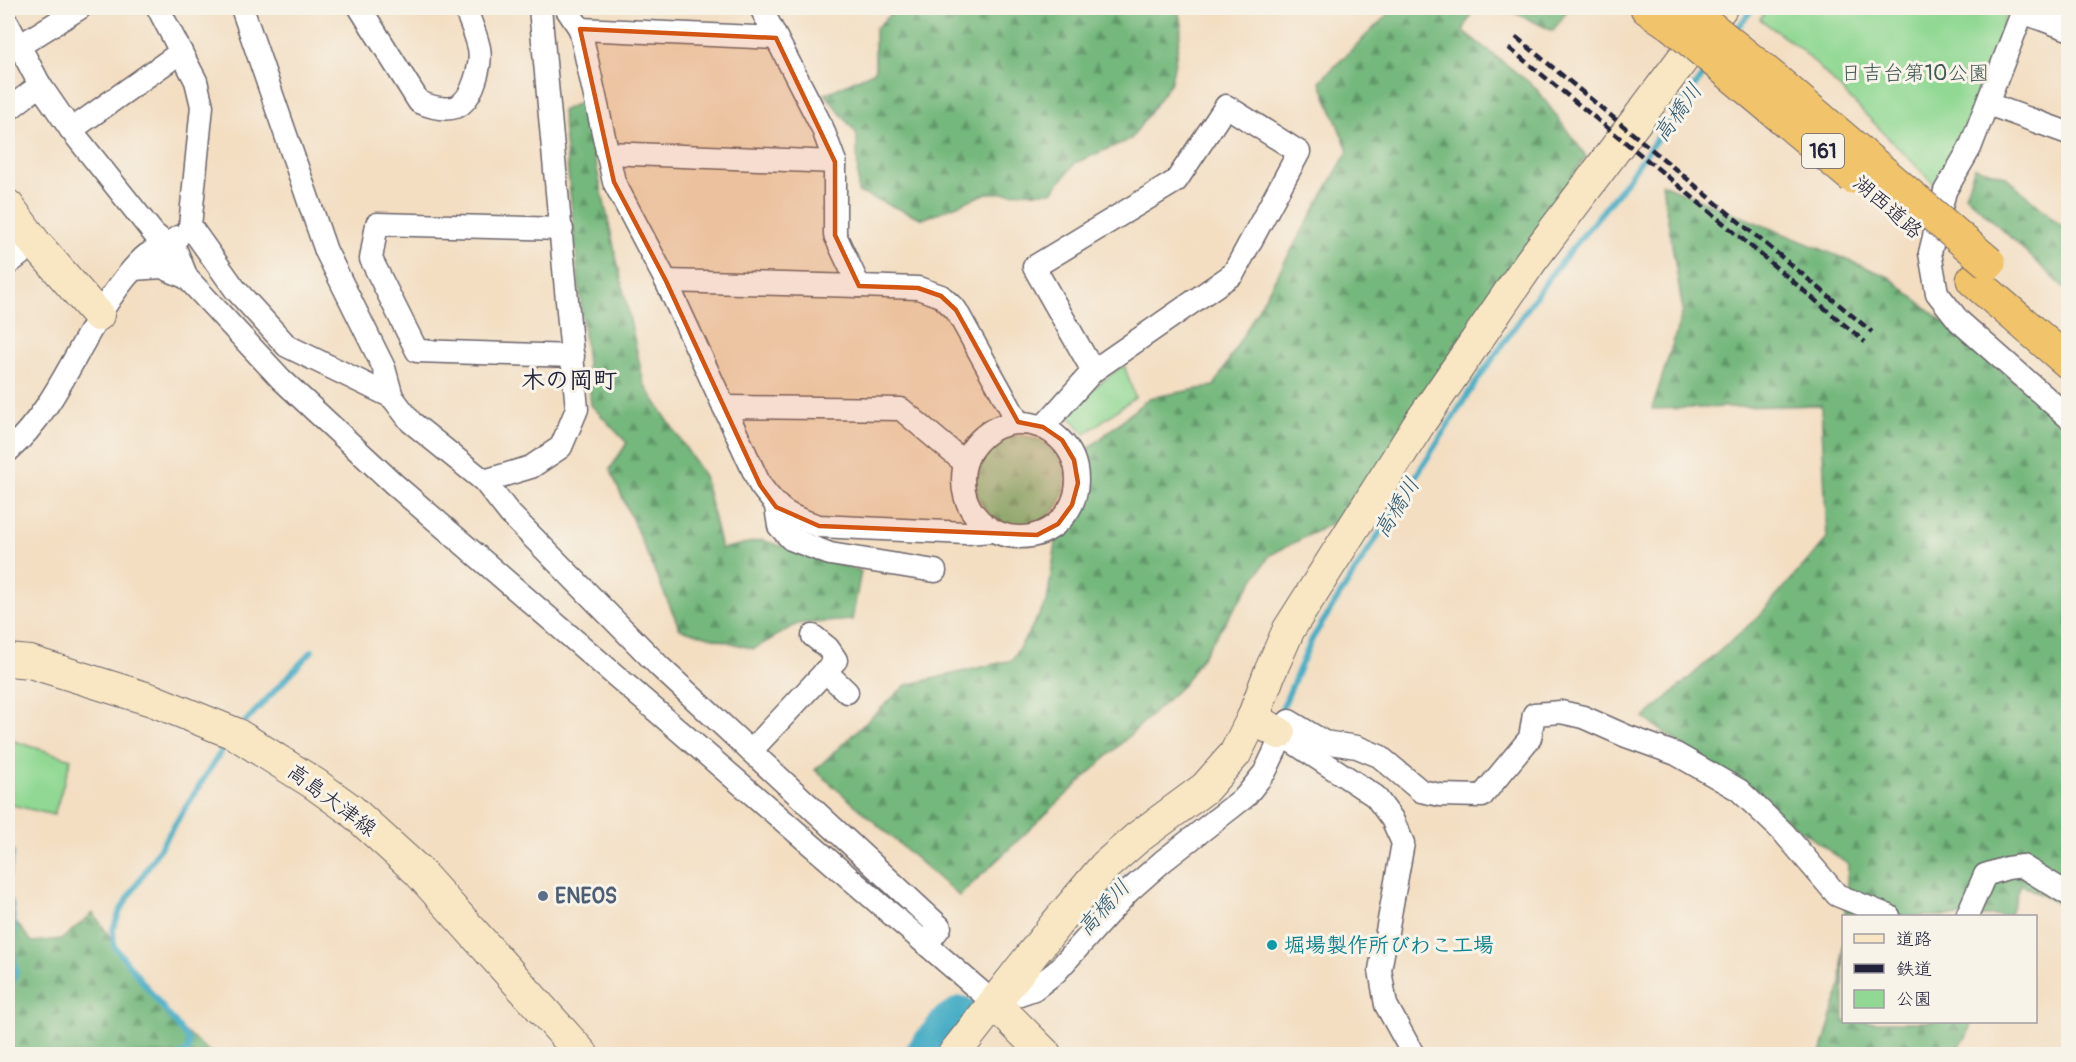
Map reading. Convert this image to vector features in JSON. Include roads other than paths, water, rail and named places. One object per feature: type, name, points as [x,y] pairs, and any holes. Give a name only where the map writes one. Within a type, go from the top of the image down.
[{"type":"highway","points":[[1701,8],[1773,78]]},
{"type":"highway","name":"湖西道路","points":[[1664,12],[1773,78],[1981,272],[2068,362]]},
{"type":"highway","name":"湖西道路","points":[[1664,12],[1981,272],[2068,331]]},
{"type":"street","points":[[19,46],[80,8]]},
{"type":"street","points":[[158,8],[196,81],[202,106],[190,226],[235,289],[287,346],[392,397]]},
{"type":"street","points":[[242,8],[326,251],[384,368],[392,397],[411,422],[484,481],[510,514],[660,667],[939,927],[927,945]]},
{"type":"street","points":[[360,8],[419,102],[432,107],[448,108],[458,106],[468,96],[478,75],[480,50],[465,8]]},
{"type":"street","points":[[484,481],[531,467],[561,447],[577,409],[540,8]]},
{"type":"street","points":[[566,8],[580,29],[614,182],[666,281],[760,485],[776,507],[799,520],[819,526],[966,533],[992,531],[1014,537],[1037,535],[1058,524],[1072,506],[1078,483],[1074,460],[1062,440],[1043,427],[1018,422],[985,434],[965,463],[963,489],[973,513],[992,531]]},
{"type":"street","points":[[761,8],[822,127],[835,162],[835,235],[859,286]]},
{"type":"street","points":[[1272,729],[1270,672],[1289,629],[1421,422],[1531,261],[1721,8]]},
{"type":"street","points":[[2068,29],[2023,10],[1970,148],[1946,190],[1930,253],[1937,293],[1959,321],[2068,417]]},
{"type":"street","points":[[8,24],[39,85],[71,130],[154,234],[177,253],[187,278],[281,380],[394,484],[994,1003],[1045,1054]]},
{"type":"street","points":[[580,29],[776,38]]},
{"type":"street","points":[[71,130],[181,52]]},
{"type":"street","points":[[8,110],[39,85]]},
{"type":"street","points":[[1988,104],[2068,134]]},
{"type":"street","points":[[1043,427],[1093,371],[1233,274],[1299,152],[1226,106],[1176,181],[1034,267],[1093,371]]},
{"type":"street","points":[[608,153],[835,162]]},
{"type":"street","points":[[8,206],[35,243],[98,315]]},
{"type":"street","points":[[562,229],[377,224],[371,260],[417,351],[573,356]]},
{"type":"street","points":[[8,451],[41,415],[98,315],[133,269],[150,253],[169,245],[190,226]]},
{"type":"street","points":[[8,264],[35,243]]},
{"type":"street","points":[[133,269],[162,267],[187,278]]},
{"type":"street","points":[[666,281],[918,288],[941,296],[956,310],[1018,422]]},
{"type":"street","points":[[724,406],[901,409],[965,463]]},
{"type":"street","points":[[776,507],[779,526],[791,539],[830,554],[935,571]]},
{"type":"street","points":[[751,750],[836,660],[828,648],[813,636]]},
{"type":"street","name":"高島大津線","points":[[8,660],[30,662],[152,700],[236,734],[315,784],[351,810],[418,871],[582,1054]]},
{"type":"street","points":[[825,671],[847,692]]},
{"type":"street","points":[[954,1054],[1056,924],[1105,866],[1137,838],[1204,788],[1235,754],[1272,729],[1289,721],[1323,741],[1357,747],[1379,756],[1421,791],[1440,795],[1482,796],[1530,738],[1534,714],[1561,712],[1583,717],[1676,754],[1739,790],[1784,833],[1837,895],[1887,915]]},
{"type":"street","points":[[1272,729],[1375,796],[1392,819],[1403,843],[1380,970],[1386,1005],[1413,1054]]},
{"type":"street","points":[[1967,915],[1985,875],[2007,868],[2022,867],[2068,894]]},
{"type":"waterway","name":"高橋川","points":[[1734,33],[1753,8]]},
{"type":"waterway","name":"高橋川","points":[[1277,721],[1312,639],[1470,391],[1550,276],[1619,191],[1708,68]]},
{"type":"waterway","points":[[246,721],[312,651]]},
{"type":"waterway","points":[[181,1054],[187,1052],[189,1043],[187,1038],[114,946],[113,929],[120,911],[227,742]]},
{"type":"waterway","points":[[8,845],[12,854],[8,876]]},
{"type":"waterway","name":"高橋川","points":[[1100,907],[1117,886],[1134,872]]},
{"type":"waterway","points":[[8,898],[11,903],[14,928],[13,951],[16,971],[8,1001]]},
{"type":"waterway","name":"高橋川","points":[[921,1054],[948,1021],[961,1013]]},
{"type":"railway","points":[[1516,37],[1872,332]]},
{"type":"railway","points":[[1509,48],[1673,181],[1865,342]]},
{"type":"place","name":"ENEOS","points":[[543,896]]},
{"type":"place","name":"堀場製作所びわこ工場","points":[[1272,945]]},
{"type":"district","name":"木の岡町","points":[[569,380]]},
{"type":"park label","name":"日吉台第10公園","points":[[1915,73]]}]
